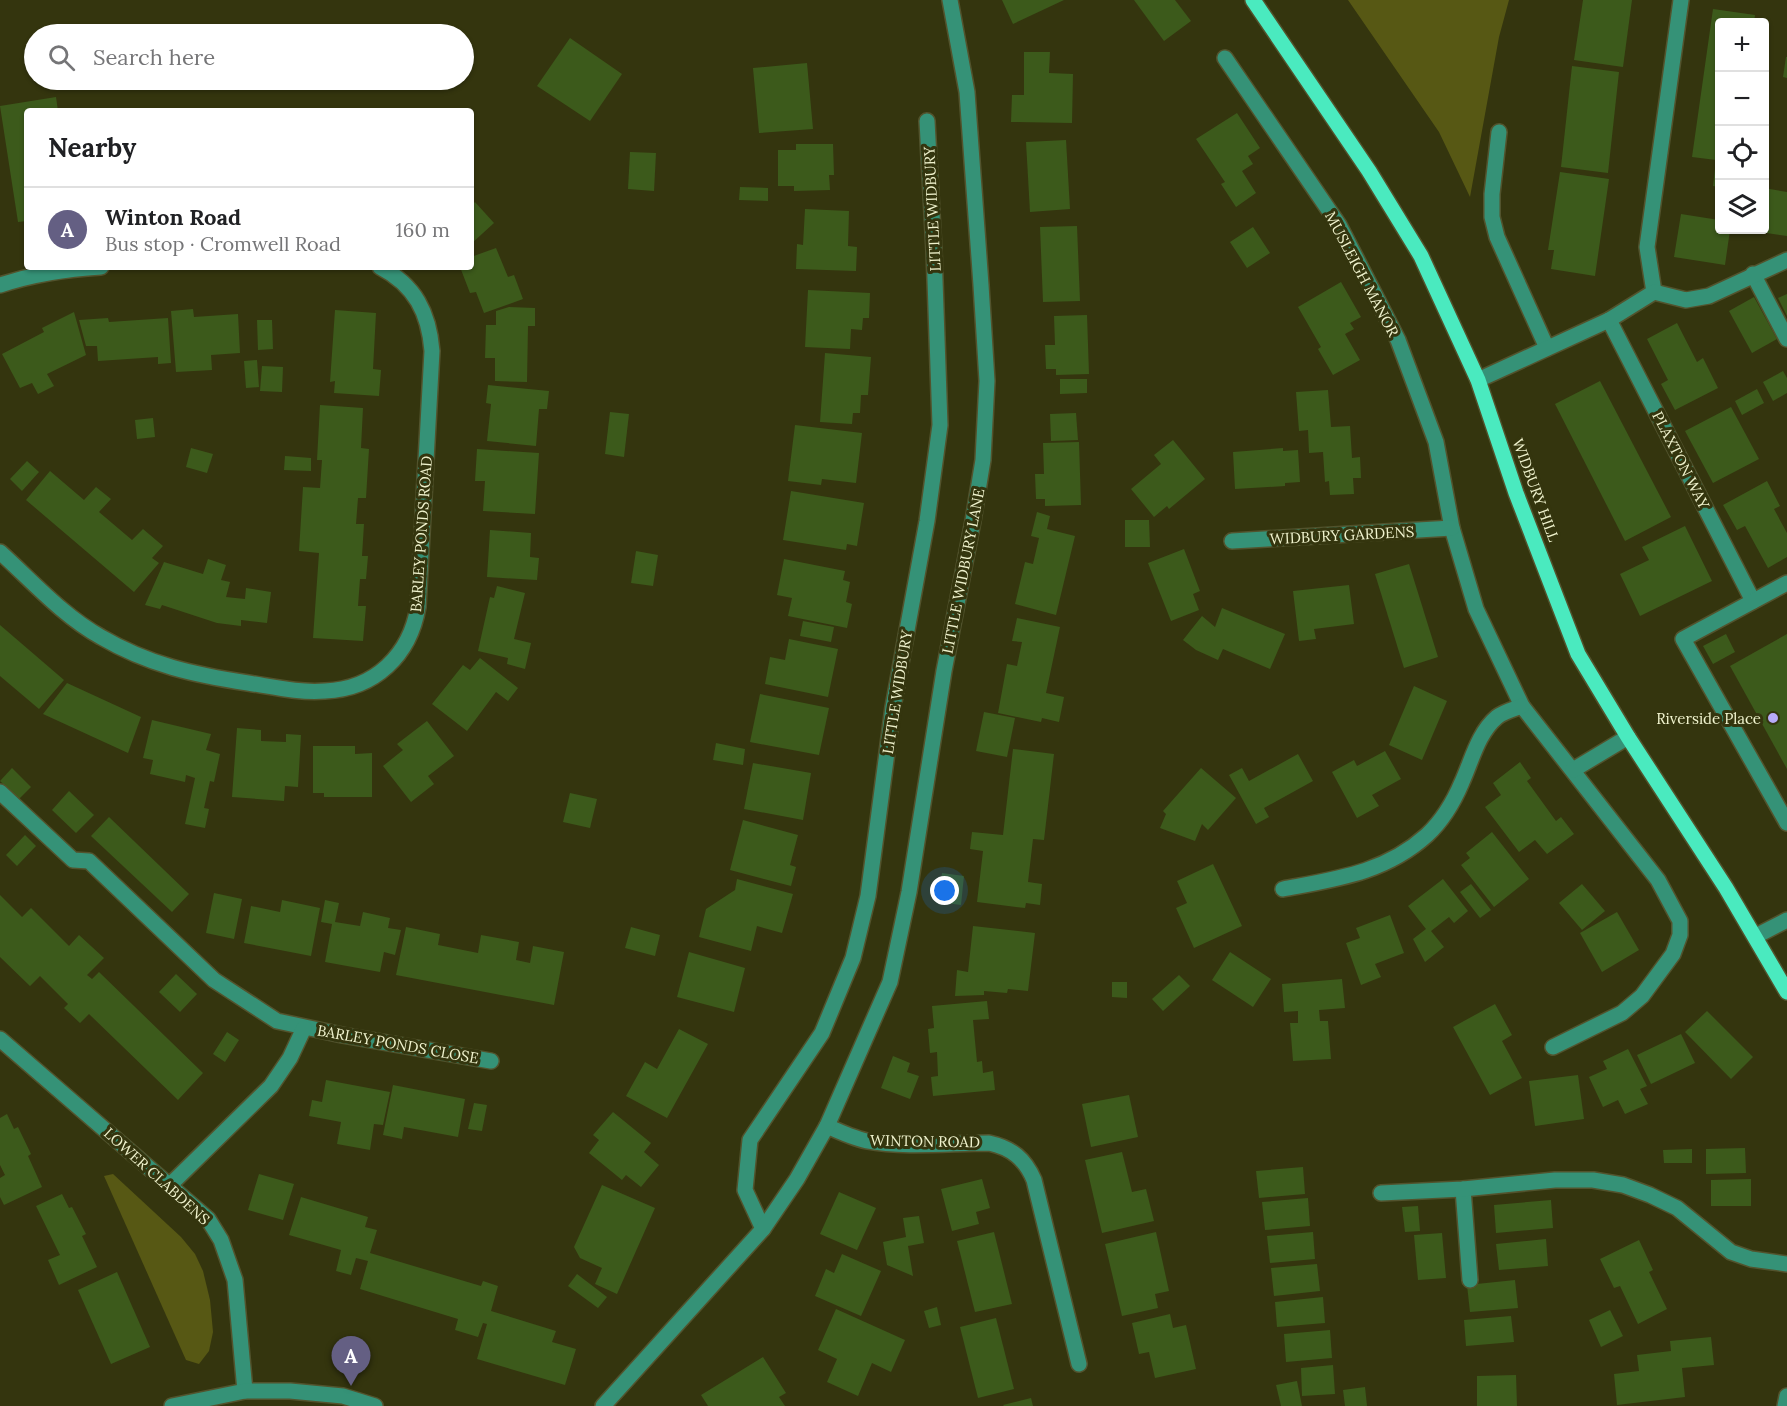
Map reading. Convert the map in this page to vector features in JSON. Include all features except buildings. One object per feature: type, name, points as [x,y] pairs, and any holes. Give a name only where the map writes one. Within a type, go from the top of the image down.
[{"type":"main road","name":"WIDBURY HILL","points":[[1253,0],[1369,171],[1421,256],[1478,380],[1516,493],[1578,654],[1628,737],[1756,936],[1787,992]]},
{"type":"street","points":[[940,0],[954,23]]},
{"type":"street","name":"LITTLE WIDBURY LANE","points":[[827,1126],[890,982],[909,892],[944,671],[974,521],[982,460],[987,381],[967,92],[950,0]]},
{"type":"street","points":[[1654,292],[1647,247],[1681,0]]},
{"type":"street","name":"MUSLEIGH MANOR","points":[[1225,58],[1339,225],[1398,340],[1436,442],[1452,528]]},
{"type":"street","name":"LITTLE WIDBURY","points":[[763,1229],[745,1190],[750,1140],[822,1033],[853,958],[868,896],[893,707],[927,520],[940,425],[927,121]]},
{"type":"street","points":[[1499,132],[1492,194],[1492,217],[1497,237],[1547,348]]},
{"type":"street","points":[[1478,380],[1609,320],[1654,292],[1686,300],[1708,296],[1787,260]]},
{"type":"street","points":[[0,285],[31,275],[58,270]]},
{"type":"street","name":"BARLEY PONDS ROAD","points":[[0,552],[67,613],[99,636],[165,667],[209,678],[291,690],[326,691],[348,688],[377,675],[400,654],[415,626],[432,351],[430,329],[419,303],[399,279],[385,270]]},
{"type":"street","points":[[1753,274],[1787,339]]},
{"type":"street","name":"PLAXTON WAY","points":[[1609,320],[1753,601]]},
{"type":"street","points":[[1452,528],[1476,609],[1522,706],[1658,880],[1680,921],[1680,935],[1674,954],[1642,996],[1622,1013],[1553,1047]]},
{"type":"street","name":"WIDBURY GARDENS","points":[[1232,542],[1452,528]]},
{"type":"street","points":[[1787,583],[1683,639],[1787,823]]},
{"type":"street","points":[[1283,890],[1375,868],[1411,848],[1428,834],[1452,802],[1488,726],[1498,716],[1522,706]]},
{"type":"street","points":[[1573,770],[1628,737]]},
{"type":"street","name":"BARLEY PONDS CLOSE","points":[[0,792],[73,860],[89,861],[214,980],[277,1021],[304,1028],[491,1061]]},
{"type":"street","points":[[1756,936],[1787,920]]},
{"type":"street","name":"BARLEY PONDS CLOSE","points":[[170,1185],[271,1086],[291,1058],[304,1028]]},
{"type":"street","name":"LOWER CLABDENS","points":[[0,1039],[208,1219],[220,1240],[235,1280],[245,1391]]},
{"type":"street","points":[[603,1406],[763,1229],[797,1179],[827,1126]]},
{"type":"street","name":"WINTON ROAD","points":[[827,1126],[851,1137],[867,1141],[989,1143],[1002,1146],[1018,1155],[1027,1164],[1034,1180],[1078,1364]]},
{"type":"street","points":[[1381,1193],[1462,1189],[1555,1180],[1593,1180],[1623,1185],[1677,1208],[1731,1252],[1751,1259],[1787,1264]]},
{"type":"street","points":[[1462,1189],[1470,1280]]},
{"type":"street","points":[[172,1406],[245,1391],[290,1391],[343,1396],[375,1406]]},
{"type":"street","points":[[1785,1406],[1787,1396]]},
{"type":"shaded area","points":[[1348,0],[1509,0],[1499,37],[1470,197],[1439,132]]},
{"type":"shaded area","points":[[113,1174],[181,1237],[195,1254],[203,1271],[210,1300],[213,1332],[209,1351],[199,1364],[186,1360],[104,1176]]},
{"type":"place","name":"Riverside Place","points":[[1773,718]]},
{"type":"place","name":"Winton Road","points":[[351,1386]]}]
